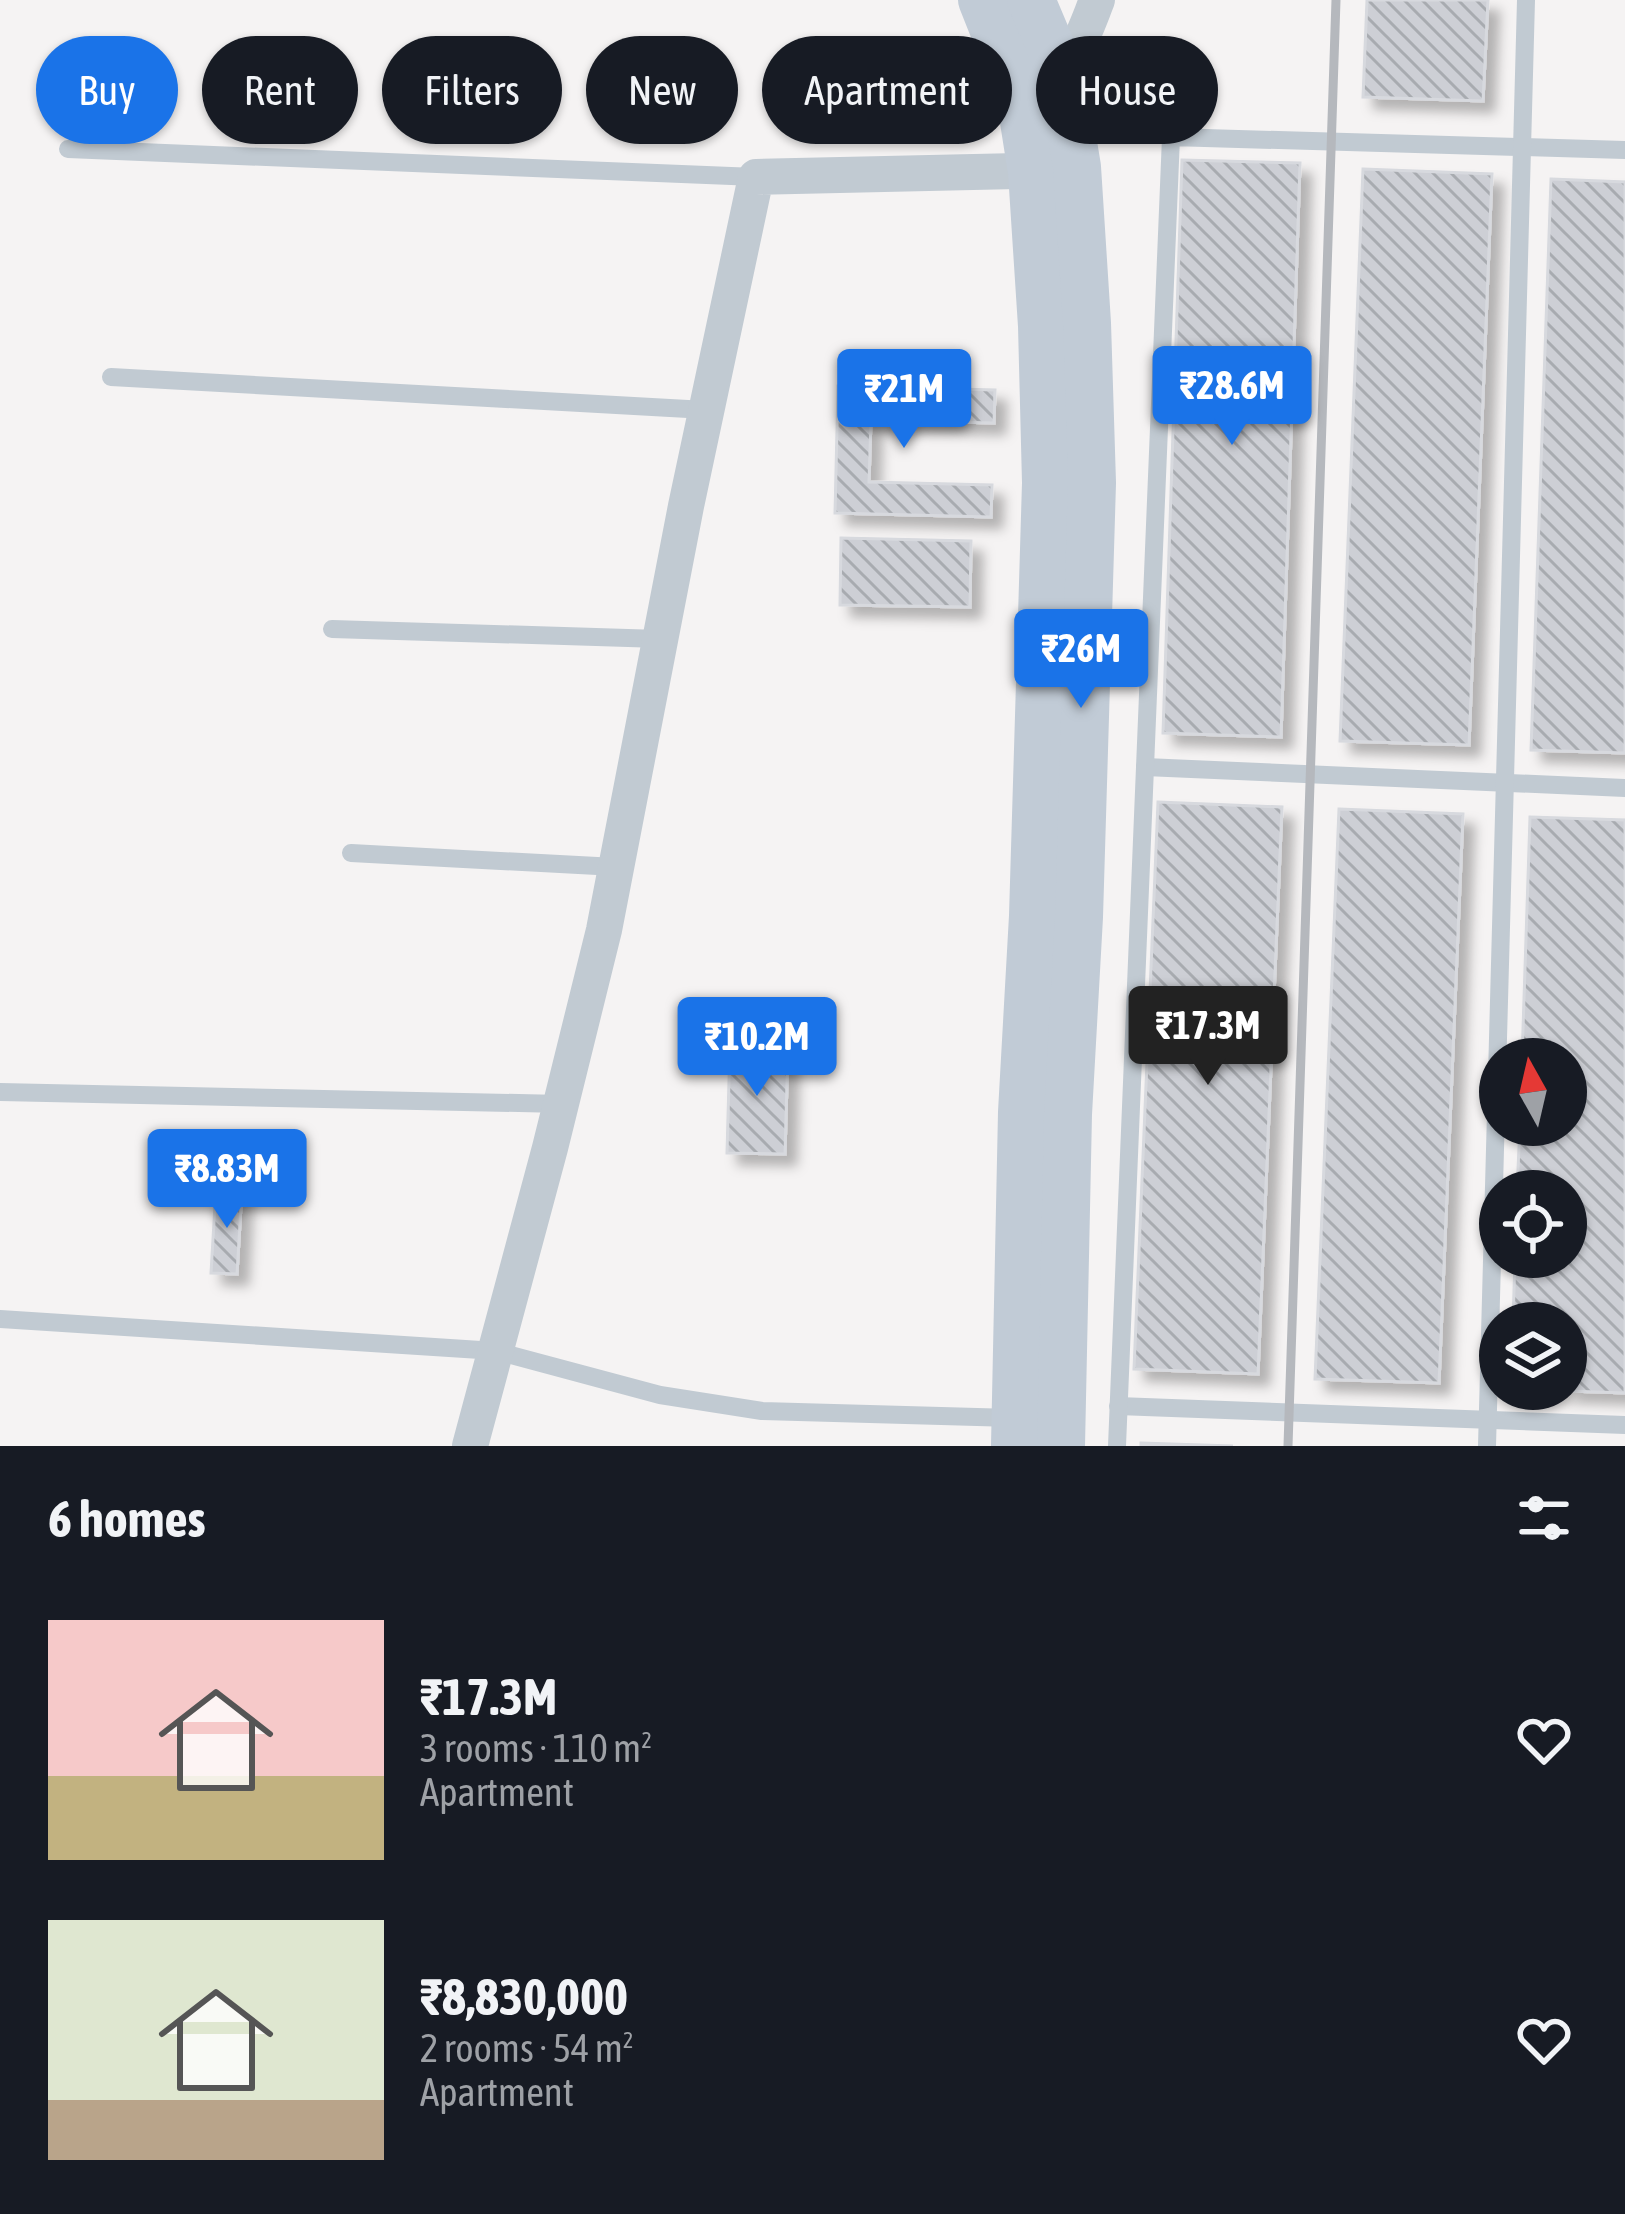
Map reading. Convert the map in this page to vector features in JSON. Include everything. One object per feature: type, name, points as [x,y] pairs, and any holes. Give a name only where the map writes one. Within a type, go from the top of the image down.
[{"type":"street","points":[[982,0],[1054,170],[1087,323],[1092,483],[1068,1114],[1061,1446]]},
{"type":"street","points":[[1031,0],[1046,36]]},
{"type":"street","points":[[1084,36],[1097,0]]},
{"type":"street","points":[[1020,96],[1036,86]]},
{"type":"street","points":[[1016,1432],[1022,1112],[1046,483],[1042,326],[1056,144]]},
{"type":"street","points":[[470,1446],[604,930],[756,177],[1054,170]]},
{"type":"lane","points":[[1486,1446],[1526,0]]},
{"type":"lane","points":[[1117,1446],[1171,137],[1625,150]]},
{"type":"lane","points":[[68,149],[756,177]]},
{"type":"lane","points":[[111,377],[706,410]]},
{"type":"lane","points":[[332,628],[660,639]]},
{"type":"lane","points":[[1145,767],[1625,788]]},
{"type":"lane","points":[[351,853],[616,867]]},
{"type":"lane","points":[[0,1092],[562,1103]]},
{"type":"lane","points":[[0,1319],[496,1351],[659,1395],[762,1411],[1016,1432]]},
{"type":"lane","points":[[1118,1406],[1625,1425]]},
{"type":"building","points":[[1367,0],[1488,0],[1483,101],[1363,97]]},
{"type":"building","points":[[1182,160],[1300,163],[1281,737],[1163,733]]},
{"type":"building","points":[[1363,169],[1492,174],[1469,745],[1340,741]]},
{"type":"building","points":[[1551,179],[1625,182],[1625,753],[1531,750]]},
{"type":"building","points":[[838,386],[995,390],[994,423],[871,420],[869,482],[992,485],[991,517],[835,513]]},
{"type":"building","points":[[841,538],[971,541],[970,607],[840,605]]},
{"type":"building","points":[[1158,802],[1282,807],[1258,1374],[1134,1369]]},
{"type":"building","points":[[1339,809],[1463,814],[1439,1383],[1315,1379]]},
{"type":"building","points":[[1530,817],[1625,820],[1625,1393],[1587,1392],[1587,1302],[1514,1302],[1514,1278],[1587,1278],[1587,1170],[1518,1170],[1519,1146],[1587,1146],[1587,1038],[1523,1038]]},
{"type":"building","points":[[730,1044],[788,1046],[785,1154],[727,1153]]},
{"type":"building","points":[[216,1188],[242,1189],[237,1274],[211,1273]]},
{"type":"building","points":[[1141,1443],[1233,1446],[1141,1446]]},
{"type":"railway","points":[[1288,1446],[1336,0]]}]
